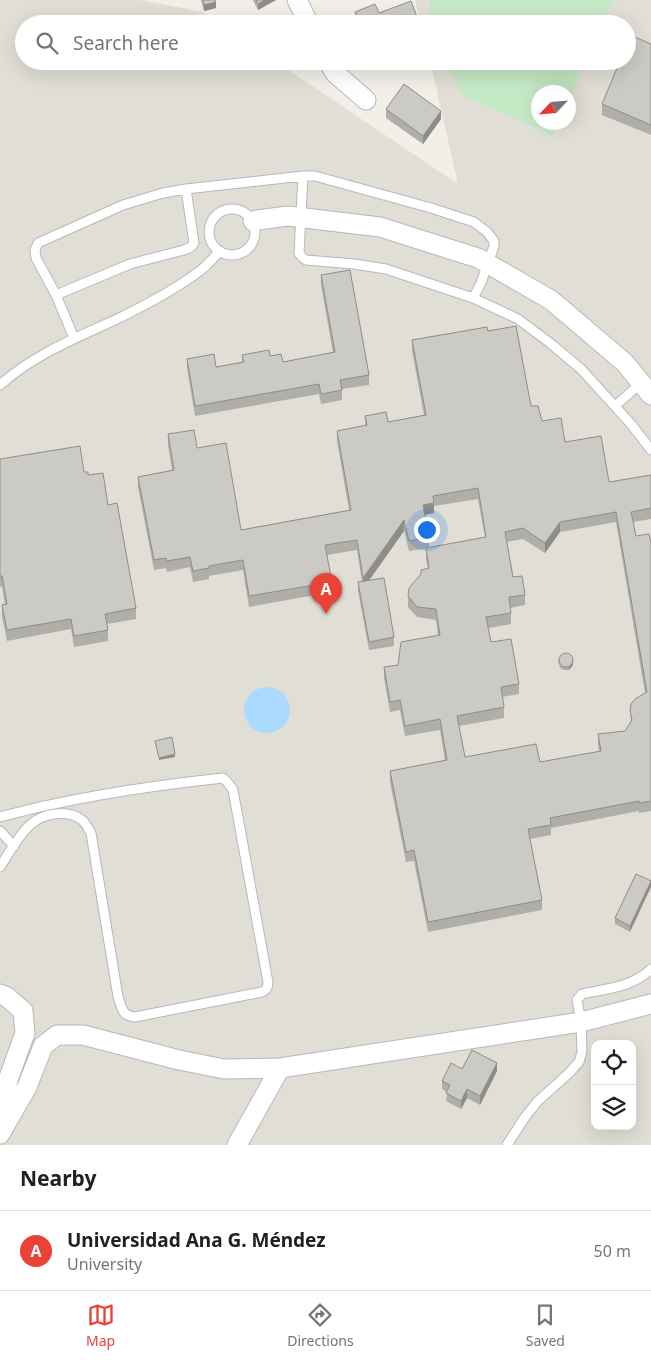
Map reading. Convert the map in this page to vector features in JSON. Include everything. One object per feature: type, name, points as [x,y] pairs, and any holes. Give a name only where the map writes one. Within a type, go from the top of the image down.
[{"type":"street","points":[[297,0],[304,15]]},
{"type":"street","points":[[333,70],[335,74],[366,100]]},
{"type":"street","points":[[253,222],[288,216],[380,227],[478,258],[551,300],[625,363],[646,389]]},
{"type":"street","points":[[0,994],[7,997],[24,1011],[25,1033],[8,1080],[0,1120]]},
{"type":"street","points":[[0,1134],[27,1087],[43,1046],[57,1035],[83,1035],[179,1060],[224,1069],[280,1068],[581,1022],[651,1004]]},
{"type":"street","points":[[237,1145],[280,1068]]},
{"type":"lane","points":[[303,176],[299,252],[302,257],[306,260],[386,268],[473,298],[518,319],[581,370],[615,406],[651,450]]},
{"type":"lane","points":[[74,338],[56,295],[36,258],[34,250],[38,243],[123,205],[163,193],[303,176],[315,176],[432,208],[474,222],[488,232],[494,241],[494,246],[481,283],[473,298]]},
{"type":"lane","points":[[56,295],[130,264],[191,247],[194,243],[186,189]]},
{"type":"lane","points":[[233,208],[242,210],[249,215],[253,222],[256,232],[254,241],[249,249],[241,254],[232,256],[223,254],[220,251],[211,241],[209,232],[211,223],[216,215],[224,210],[233,208]]},
{"type":"lane","points":[[0,385],[14,372],[74,338],[116,319],[169,291],[202,270],[220,251]]},
{"type":"lane","points":[[615,406],[646,389]]},
{"type":"lane","points":[[0,817],[42,806],[129,790],[223,778],[233,790],[268,987],[262,992],[135,1017],[129,1016],[124,1013],[118,997],[91,833],[83,821],[65,813],[39,819],[31,824],[0,867]]},
{"type":"lane","points":[[0,831],[14,846]]},
{"type":"lane","points":[[507,1145],[538,1101],[579,1062],[582,1052],[581,1022],[577,1000],[582,994],[628,984],[644,977],[651,969]]},
{"type":"shaded area","points":[[0,0],[141,0],[202,12],[206,15],[15,15],[15,70],[288,70],[458,184],[432,70],[636,70],[636,15],[419,15],[415,0],[651,0],[651,1145],[0,1145]]},
{"type":"green space","points":[[430,0],[613,0],[606,15],[431,15]]},
{"type":"green space","points":[[449,70],[582,70],[576,85],[531,85],[531,126],[462,95]]},
{"type":"green space","points":[[540,130],[556,130],[553,136]]},
{"type":"water","points":[[263,687],[271,687],[280,691],[286,697],[290,710],[286,723],[280,729],[271,733],[263,733],[254,729],[248,723],[244,714],[244,706],[248,697],[254,691]]},
{"type":"building","points":[[203,0],[215,0],[216,2],[204,5]]},
{"type":"building","points":[[256,0],[265,0],[258,4]]},
{"type":"building","points":[[411,1],[416,15],[356,15],[355,12],[375,4],[379,13]]},
{"type":"building","points":[[636,38],[651,44],[651,125],[602,104],[616,70],[636,70]]},
{"type":"building","points":[[404,84],[441,111],[423,136],[386,109]]},
{"type":"building","points":[[350,270],[369,375],[340,380],[342,390],[321,394],[319,384],[195,406],[187,359],[214,354],[216,367],[244,362],[242,355],[269,350],[270,356],[281,354],[283,362],[335,352],[321,275]]},
{"type":"building","points":[[516,326],[531,406],[538,406],[542,421],[561,418],[565,442],[601,436],[609,482],[651,475],[651,508],[631,512],[636,536],[649,534],[651,543],[651,801],[639,803],[639,801],[550,818],[551,825],[528,829],[542,900],[428,922],[414,850],[406,852],[390,771],[447,760],[440,719],[405,726],[400,700],[390,702],[384,667],[398,665],[401,642],[440,635],[436,609],[417,607],[408,596],[409,588],[421,574],[421,570],[429,568],[426,548],[486,537],[478,488],[433,496],[434,503],[423,505],[429,537],[409,541],[404,520],[363,578],[357,540],[325,545],[332,582],[249,596],[243,560],[193,571],[190,557],[167,561],[166,558],[154,560],[138,477],[174,470],[168,434],[194,430],[197,448],[226,443],[241,530],[351,510],[337,431],[367,425],[365,416],[386,412],[388,422],[426,415],[412,340],[487,327],[488,331]],"holes":[[[616,512],[647,692],[635,699],[631,704],[632,720],[625,731],[598,734],[601,751],[540,762],[536,744],[465,757],[457,716],[504,707],[501,687],[519,684],[511,639],[491,642],[486,617],[511,613],[509,597],[525,595],[522,576],[513,577],[505,532],[523,528],[545,543],[560,522]]]},
{"type":"building","points":[[80,446],[84,472],[88,472],[88,475],[103,473],[108,505],[117,503],[136,608],[105,614],[108,630],[74,636],[71,619],[7,630],[2,605],[7,604],[2,576],[0,576],[0,459]]},
{"type":"building","points":[[384,578],[394,637],[369,642],[358,582]]},
{"type":"building","points":[[563,653],[569,653],[573,660],[569,667],[563,667],[559,663],[559,657]]},
{"type":"building","points":[[172,737],[175,754],[159,758],[155,741]]},
{"type":"building","points":[[636,874],[651,881],[630,926],[615,918]]},
{"type":"building","points":[[472,1050],[497,1063],[480,1096],[467,1089],[461,1101],[446,1093],[450,1085],[442,1081],[451,1063],[462,1069]]},
{"type":"place","name":"Universidad Ana G. Méndez","points":[[326,614]]}]
